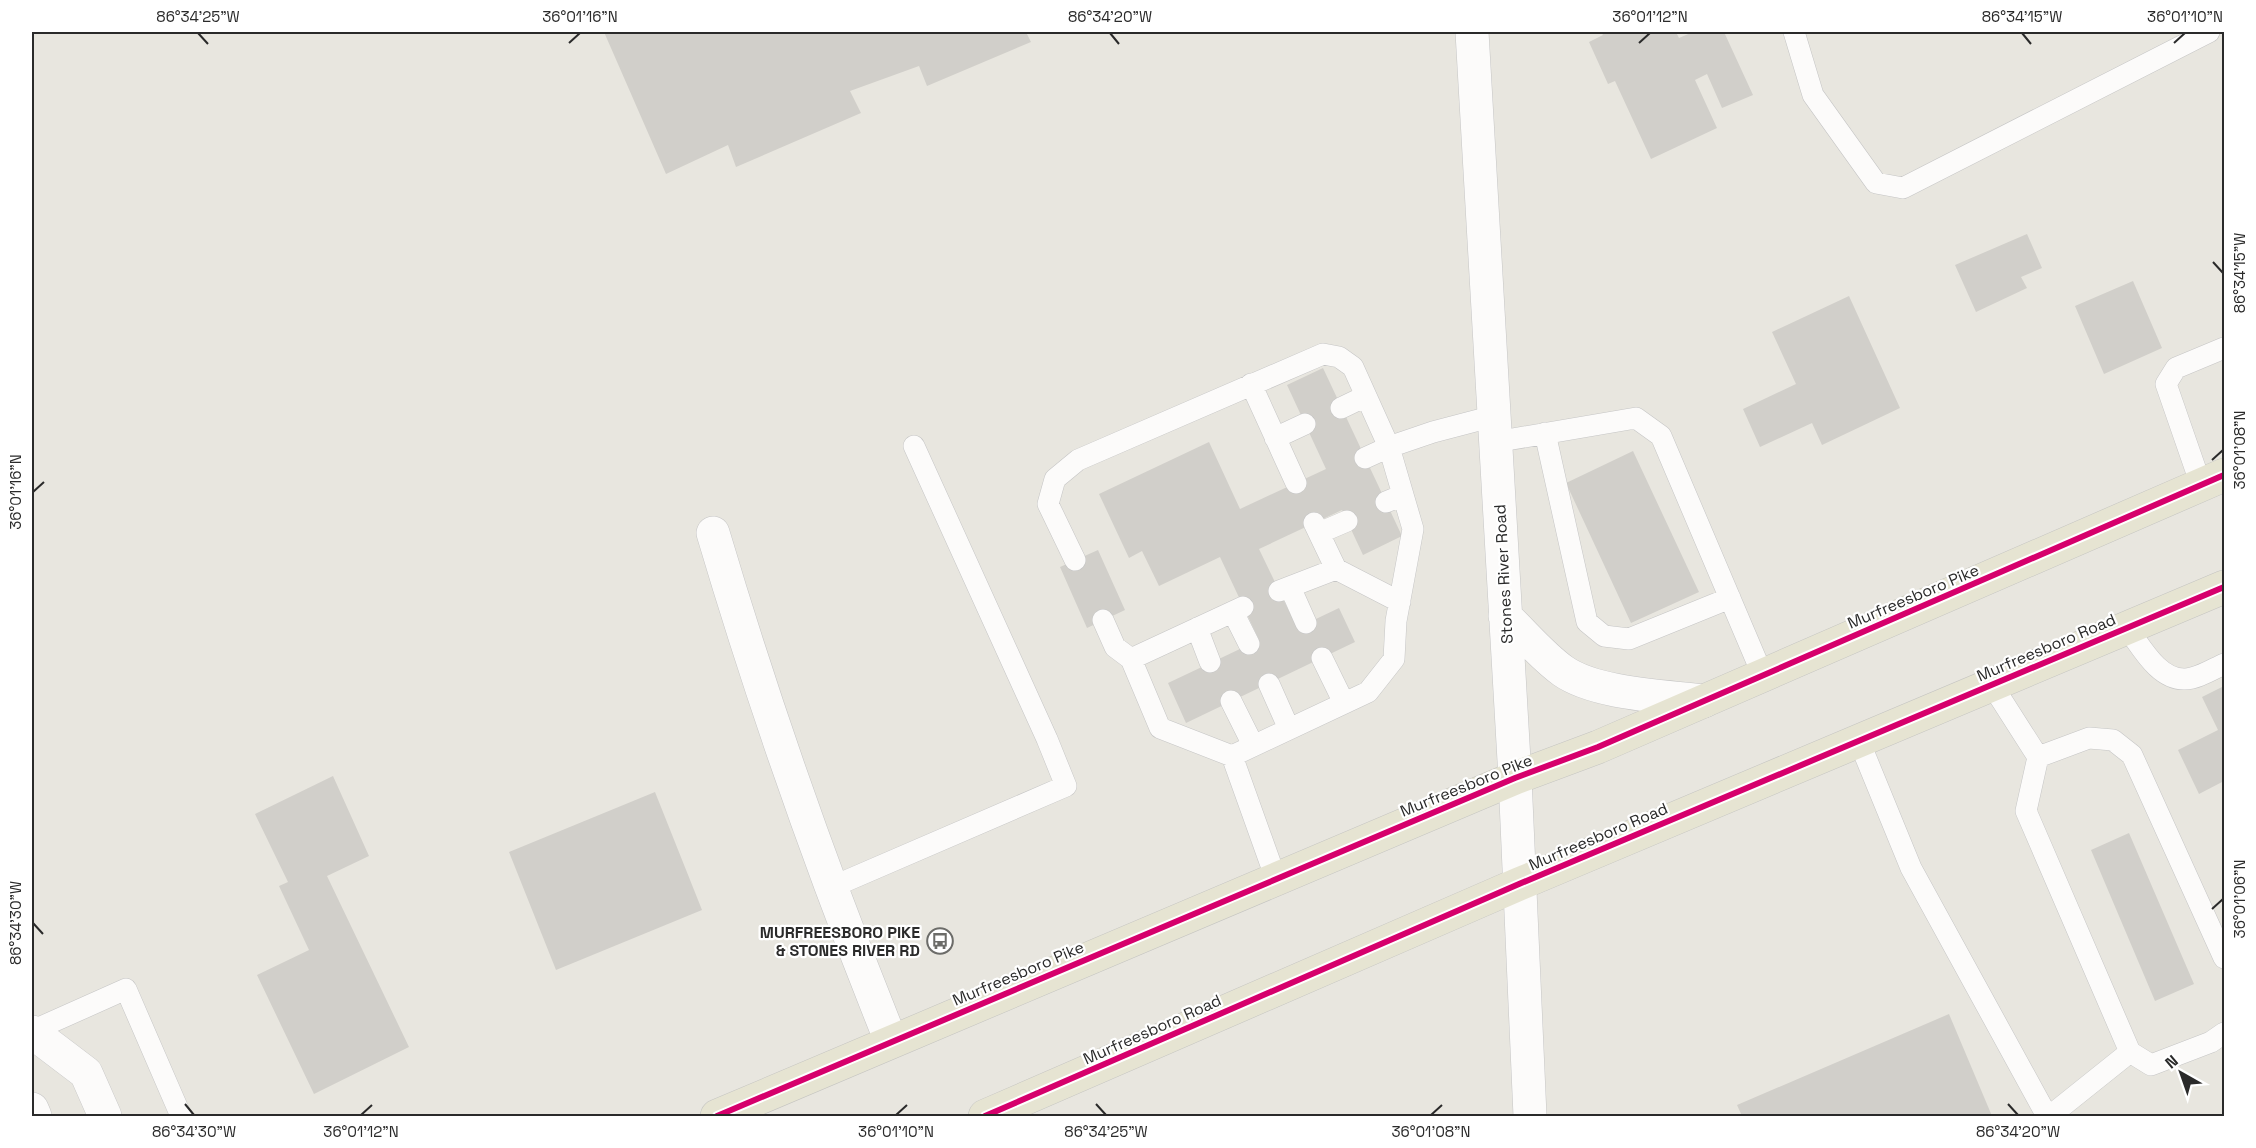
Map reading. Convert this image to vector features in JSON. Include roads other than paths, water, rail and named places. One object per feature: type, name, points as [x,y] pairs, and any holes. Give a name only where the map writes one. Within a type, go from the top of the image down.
[{"type":"main road","name":"Murfreesboro Pike","points":[[717,1116],[1515,778],[1598,747],[2213,480]]},
{"type":"main road","name":"Murfreesboro Road","points":[[985,1116],[1519,884],[2224,587]]},
{"type":"street","points":[[1456,32],[1474,65]]},
{"type":"street","name":"Stones River Road","points":[[1472,32],[1515,778],[1530,1116]]},
{"type":"street","points":[[713,533],[753,666],[858,960],[891,1041]]},
{"type":"street","points":[[1505,616],[1564,671],[1587,682],[1636,693],[1704,701]]},
{"type":"street","points":[[32,1031],[86,1072],[105,1116]]},
{"type":"street","points":[[32,1109],[35,1116]]},
{"type":"lane","points":[[1794,32],[1813,95],[1876,183],[1902,188],[2209,32]]},
{"type":"lane","points":[[2213,480],[2166,384],[2176,368],[2224,348]]},
{"type":"lane","points":[[1075,560],[1048,504],[1055,479],[1078,460],[1323,354],[1339,357],[1353,367],[1389,447],[1394,498],[1413,529],[1400,602],[1394,658],[1368,692],[1232,756],[1160,728],[1131,659],[1115,647],[1103,620]]},
{"type":"lane","points":[[1251,384],[1296,483]]},
{"type":"lane","points":[[1341,408],[1366,396]]},
{"type":"lane","points":[[1365,458],[1432,432],[1495,429],[1545,433],[1636,418],[1661,436],[1763,676]]},
{"type":"lane","points":[[1275,438],[1305,424]]},
{"type":"lane","points":[[1545,433],[1587,622],[1604,636],[1629,639],[1730,598]]},
{"type":"lane","points":[[832,886],[1066,786],[1047,739],[914,446]]},
{"type":"lane","points":[[1347,521],[1316,528],[1335,568],[1400,602]]},
{"type":"lane","points":[[1306,623],[1285,589],[1335,568]]},
{"type":"lane","points":[[1131,659],[1238,610],[1249,644]]},
{"type":"lane","points":[[1197,628],[1210,662]]},
{"type":"lane","points":[[2127,628],[2158,668],[2171,677],[2186,679],[2224,664]]},
{"type":"lane","points":[[1322,658],[1344,703]]},
{"type":"lane","points":[[1269,684],[1289,729]]},
{"type":"lane","points":[[1992,685],[2038,757],[2026,811],[2130,1052],[2151,1065],[2211,1042],[2224,1033]]},
{"type":"lane","points":[[1231,701],[1253,745]]},
{"type":"lane","points":[[2038,757],[2089,738],[2113,740],[2132,755],[2224,958]]},
{"type":"lane","points":[[1859,741],[1911,868],[2049,1116],[2130,1052]]},
{"type":"lane","points":[[1232,756],[1276,879]]},
{"type":"lane","points":[[32,1031],[126,988],[181,1116]]},
{"type":"place","name":"MURFREESBORO PIKE & STONES RIVER RD","points":[[940,941]]}]
